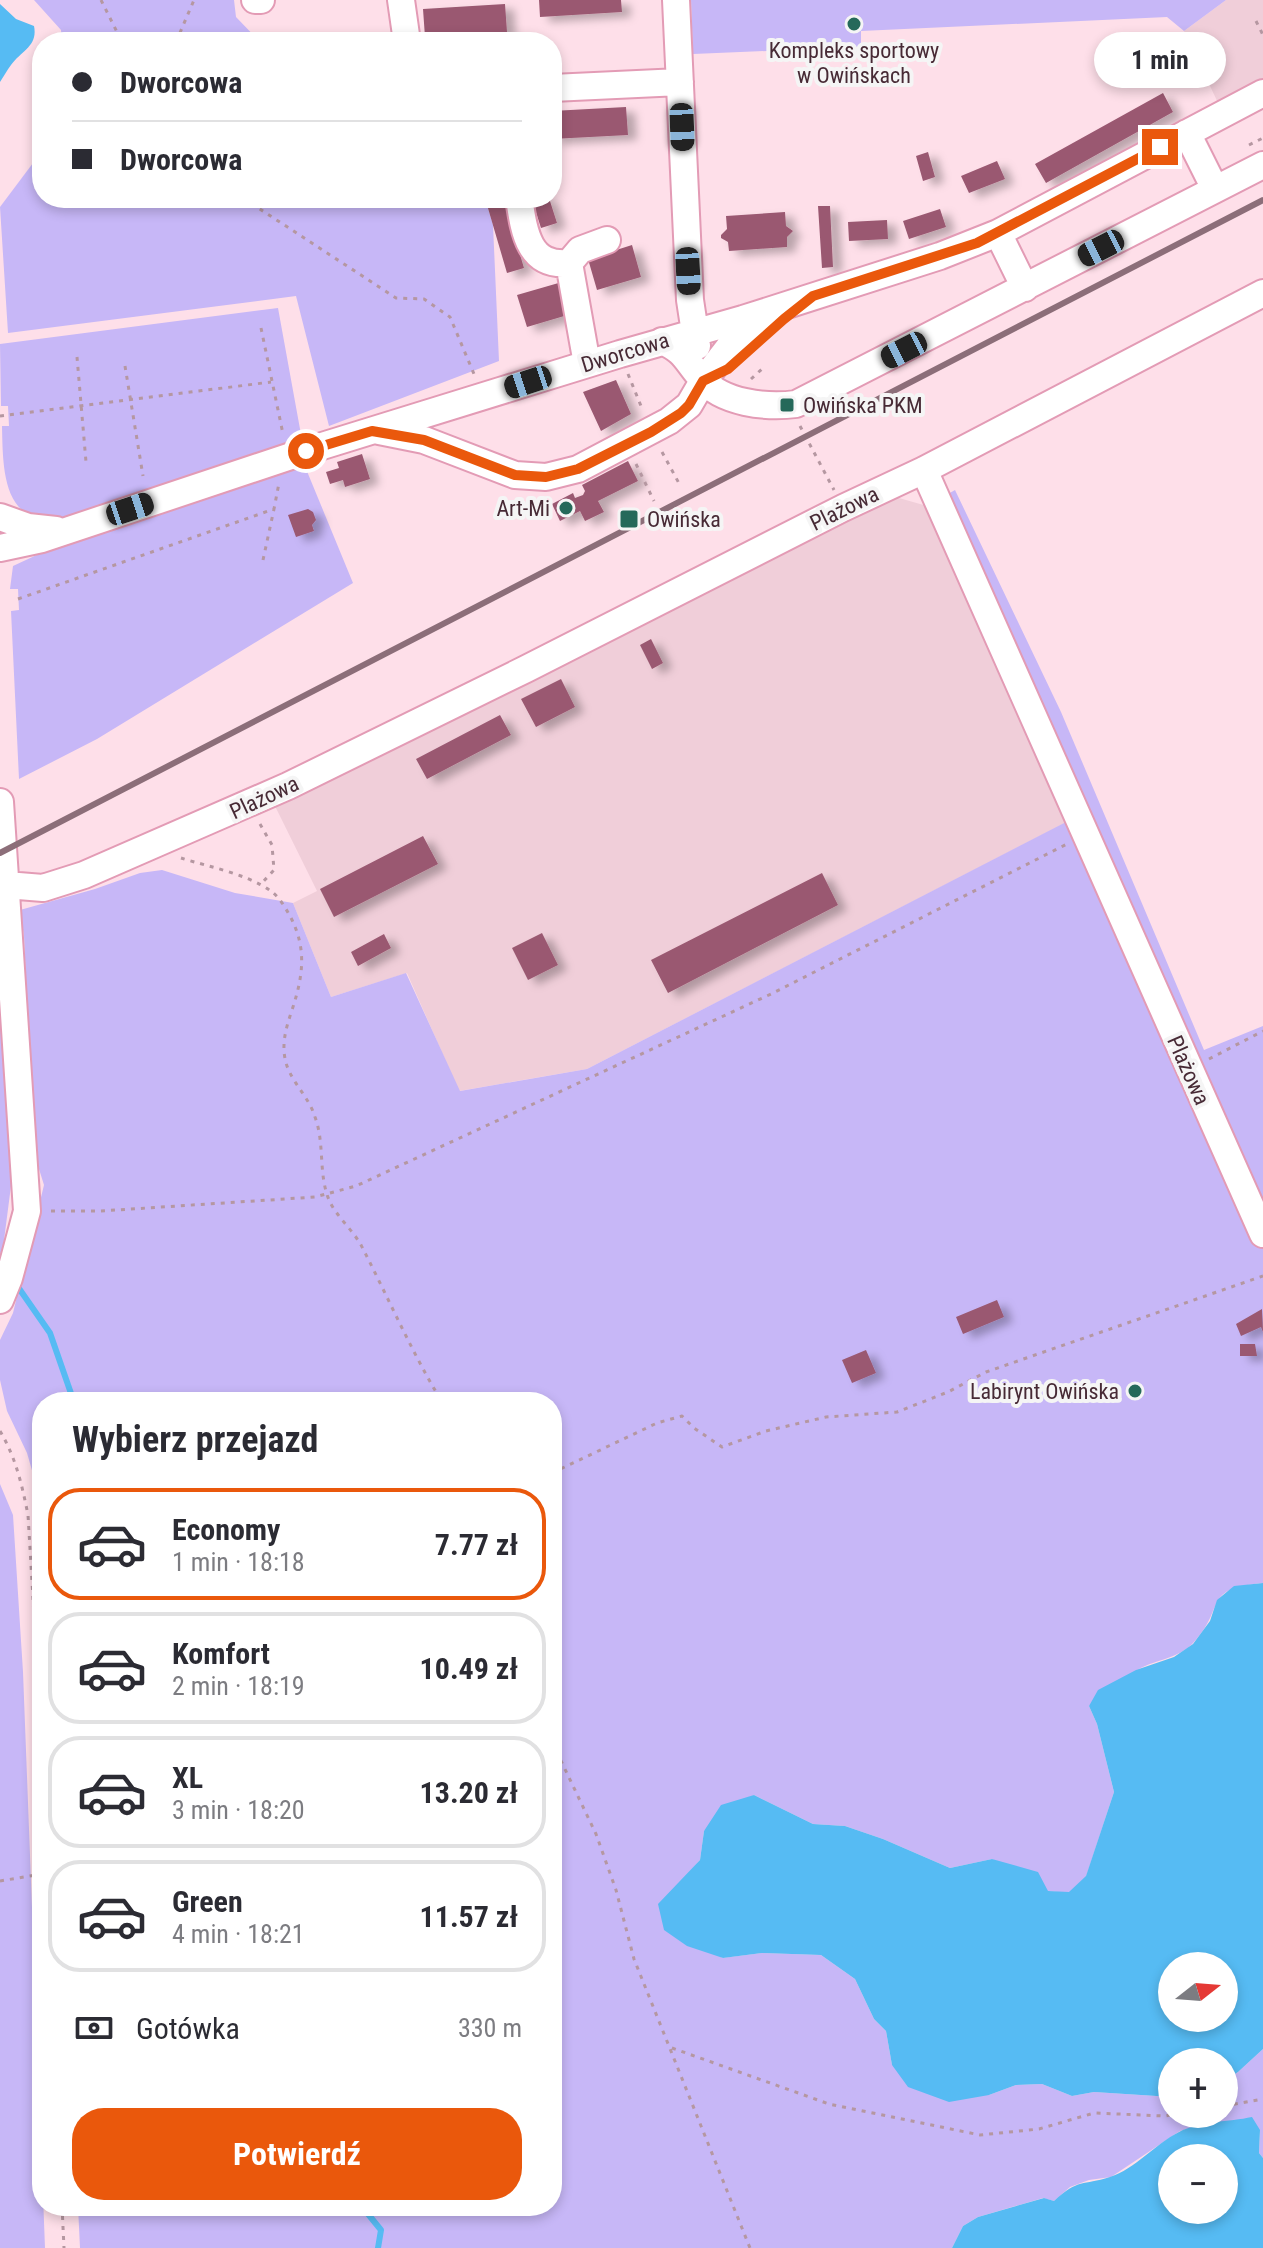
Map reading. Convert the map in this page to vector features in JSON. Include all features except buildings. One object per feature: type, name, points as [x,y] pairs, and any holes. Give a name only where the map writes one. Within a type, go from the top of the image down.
[{"type":"street","points":[[401,0],[406,32]]},
{"type":"street","points":[[676,0],[694,331]]},
{"type":"street","points":[[562,88],[680,82]]},
{"type":"street","name":"Dworcowa","points":[[0,548],[42,539],[283,458],[952,252],[998,233],[1263,93]]},
{"type":"street","points":[[1187,133],[1215,189]]},
{"type":"street","points":[[662,341],[685,355],[703,381],[723,396],[764,404],[796,404],[1263,165]]},
{"type":"street","points":[[521,208],[527,233],[538,257],[553,264],[569,263],[580,250],[607,240]]},
{"type":"street","points":[[998,233],[1025,288]]},
{"type":"street","points":[[569,263],[587,364]]},
{"type":"street","points":[[924,470],[1263,293]]},
{"type":"street","points":[[703,381],[728,369],[813,296]]},
{"type":"street","name":"Dworcowa","points":[[372,431],[406,435],[436,444],[515,475],[546,477],[578,469],[651,432],[689,405],[703,381],[736,340],[777,308]]},
{"type":"street","name":"Dworcowa","points":[[694,331],[703,381]]},
{"type":"street","points":[[436,444],[433,428],[439,411]]},
{"type":"street","name":"Plażowa","points":[[6,885],[34,888],[53,885],[164,842],[249,804],[924,470],[1263,1234]]},
{"type":"street","name":"Dworcowa","points":[[0,517],[28,527],[64,530]]},
{"type":"street","points":[[0,802],[27,1211],[0,1300]]},
{"type":"path","points":[[101,0],[117,32]]},
{"type":"path","points":[[180,32],[194,0]]},
{"type":"path","points":[[1256,21],[1263,35]]},
{"type":"path","points":[[258,208],[396,298],[424,299],[450,317],[474,374]]},
{"type":"path","points":[[261,328],[283,458],[263,560]]},
{"type":"path","points":[[620,354],[651,432]]},
{"type":"path","points":[[77,357],[86,462]]},
{"type":"path","points":[[125,366],[143,476]]},
{"type":"path","points":[[0,416],[271,382]]},
{"type":"path","points":[[795,421],[800,425],[843,508]]},
{"type":"path","points":[[631,455],[654,501]]},
{"type":"path","points":[[18,599],[274,509]]},
{"type":"path","points":[[249,804],[272,845],[274,870],[261,884]]},
{"type":"path","points":[[27,1211],[101,1211],[327,1194],[373,1179],[771,994],[1085,835]]},
{"type":"path","points":[[164,842],[169,850],[180,857],[261,884],[282,903],[302,947],[303,970],[285,1030],[284,1052],[287,1065],[318,1124],[322,1177],[327,1194],[361,1245],[437,1392]]},
{"type":"path","points":[[1186,1066],[1216,1057],[1263,1031]]},
{"type":"path","points":[[562,1468],[657,1423],[682,1416],[722,1447],[766,1431],[826,1417],[897,1412],[948,1392],[986,1372],[1263,1276]]},
{"type":"path","points":[[0,1431],[21,1479],[28,1515],[32,1582]]},
{"type":"path","points":[[562,1763],[596,1834],[616,1890],[634,1959],[750,2248]]},
{"type":"path","points":[[0,1881],[32,1876]]},
{"type":"path","points":[[672,2048],[829,2104],[980,2135],[1039,2129],[1094,2113],[1158,2116]]},
{"type":"path","points":[[1238,2103],[1263,2099]]},
{"type":"path","points":[[62,2216],[64,2248]]},
{"type":"shaded area","points":[[34,0],[234,0],[236,17],[250,32],[61,32]]},
{"type":"shaded area","name":"Kompleks sportowy w Owińskach","points":[[691,0],[1226,0],[1184,31],[1167,17],[861,31],[861,47],[693,54]]},
{"type":"shaded area","points":[[1226,0],[1263,0],[1263,82],[1219,105],[1184,31]]},
{"type":"shaded area","points":[[32,164],[32,208],[488,208],[493,225],[499,361],[329,426],[296,296],[8,333],[0,207]]},
{"type":"shaded area","points":[[278,308],[302,440],[65,518],[44,519],[29,515],[18,506],[10,493],[3,460],[2,426],[9,426],[8,406],[1,406],[0,344]]},
{"type":"shaded area","points":[[304,464],[353,583],[97,739],[19,779],[11,611],[19,610],[18,589],[10,589],[13,566],[41,553]]},
{"type":"shaded area","points":[[955,490],[1061,712],[1204,1050],[1263,1026],[1263,1583],[1244,1586],[1223,1595],[1204,1629],[1188,1648],[1134,1672],[1089,1706],[1097,1724],[1114,1792],[1086,1877],[1069,1893],[1047,1891],[992,1859],[950,1868],[845,1826],[813,1824],[754,1795],[704,1831],[700,1860],[686,1876],[722,1958],[762,1953],[821,1955],[855,1979],[874,2019],[886,2031],[892,2065],[989,2095],[1016,2085],[1042,2084],[1072,2096],[1094,2092],[1158,2096],[1158,2128],[1192,2128],[1158,2144],[1111,2177],[1070,2187],[1054,2201],[1043,2198],[978,2217],[963,2226],[952,2248],[80,2248],[78,2216],[562,2216],[562,1392],[32,1392],[32,1470],[7,1411],[0,1380],[0,1340],[13,1313],[44,1185],[34,1153],[24,936],[20,910],[140,873],[162,870],[235,893],[293,903],[331,997],[406,973],[460,1091],[587,1069],[1068,821],[927,506]]},
{"type":"shaded area","points":[[885,494],[927,506],[1069,821],[587,1069],[459,1091],[407,973],[331,997],[293,903],[317,891],[274,804]]},
{"type":"shaded area","points":[[0,953],[12,1178],[0,1254]]},
{"type":"shaded area","points":[[0,1484],[13,1515],[23,1672],[32,1908],[32,2216],[44,2216],[45,2248],[0,2248]]},
{"type":"shaded area","points":[[1263,2049],[1263,2158],[1259,2153],[1260,2130],[1238,2125],[1238,2072]]},
{"type":"water","points":[[0,4],[16,19],[34,26],[35,32],[32,32],[31,43],[0,82]]},
{"type":"water","points":[[1263,1583],[1263,2049],[1238,2072],[1238,2048],[1158,2048],[1158,2096],[1094,2092],[1072,2096],[1042,2084],[1016,2085],[989,2095],[949,2102],[908,2087],[892,2065],[886,2031],[874,2019],[855,1979],[821,1955],[762,1953],[723,1958],[687,1946],[664,1930],[658,1904],[700,1860],[704,1831],[721,1805],[754,1795],[813,1824],[845,1826],[950,1868],[992,1859],[1038,1872],[1048,1891],[1069,1892],[1086,1876],[1114,1792],[1097,1724],[1089,1706],[1098,1690],[1136,1670],[1174,1657],[1193,1644],[1210,1621],[1217,1600],[1234,1586]]},
{"type":"water","points":[[1252,2117],[1260,2130],[1263,2248],[952,2248],[963,2226],[978,2217],[1044,2198],[1054,2201],[1075,2186],[1119,2173],[1158,2146],[1158,2224],[1238,2224],[1238,2144],[1160,2144],[1187,2128],[1238,2128],[1238,2119]]},
{"type":"waterway","points":[[18,1287],[50,1333],[71,1392]]},
{"type":"waterway","points":[[370,2216],[381,2230],[378,2248]]},
{"type":"railway","points":[[0,853],[1263,200]]},
{"type":"place","name":"Kompleks sportowy w Owińskach","points":[[854,24]]},
{"type":"place","name":"Owińska PKM","points":[[787,405]]},
{"type":"place","name":"Art-Mi","points":[[566,508]]},
{"type":"place","name":"Owińska","points":[[629,519]]},
{"type":"place","name":"Labirynt Owińska","points":[[1135,1391]]},
{"type":"route","points":[[306,451],[372,431],[424,440],[515,475],[546,477],[578,469],[681,413],[703,381],[728,369],[813,296],[977,243],[1160,147]]}]
